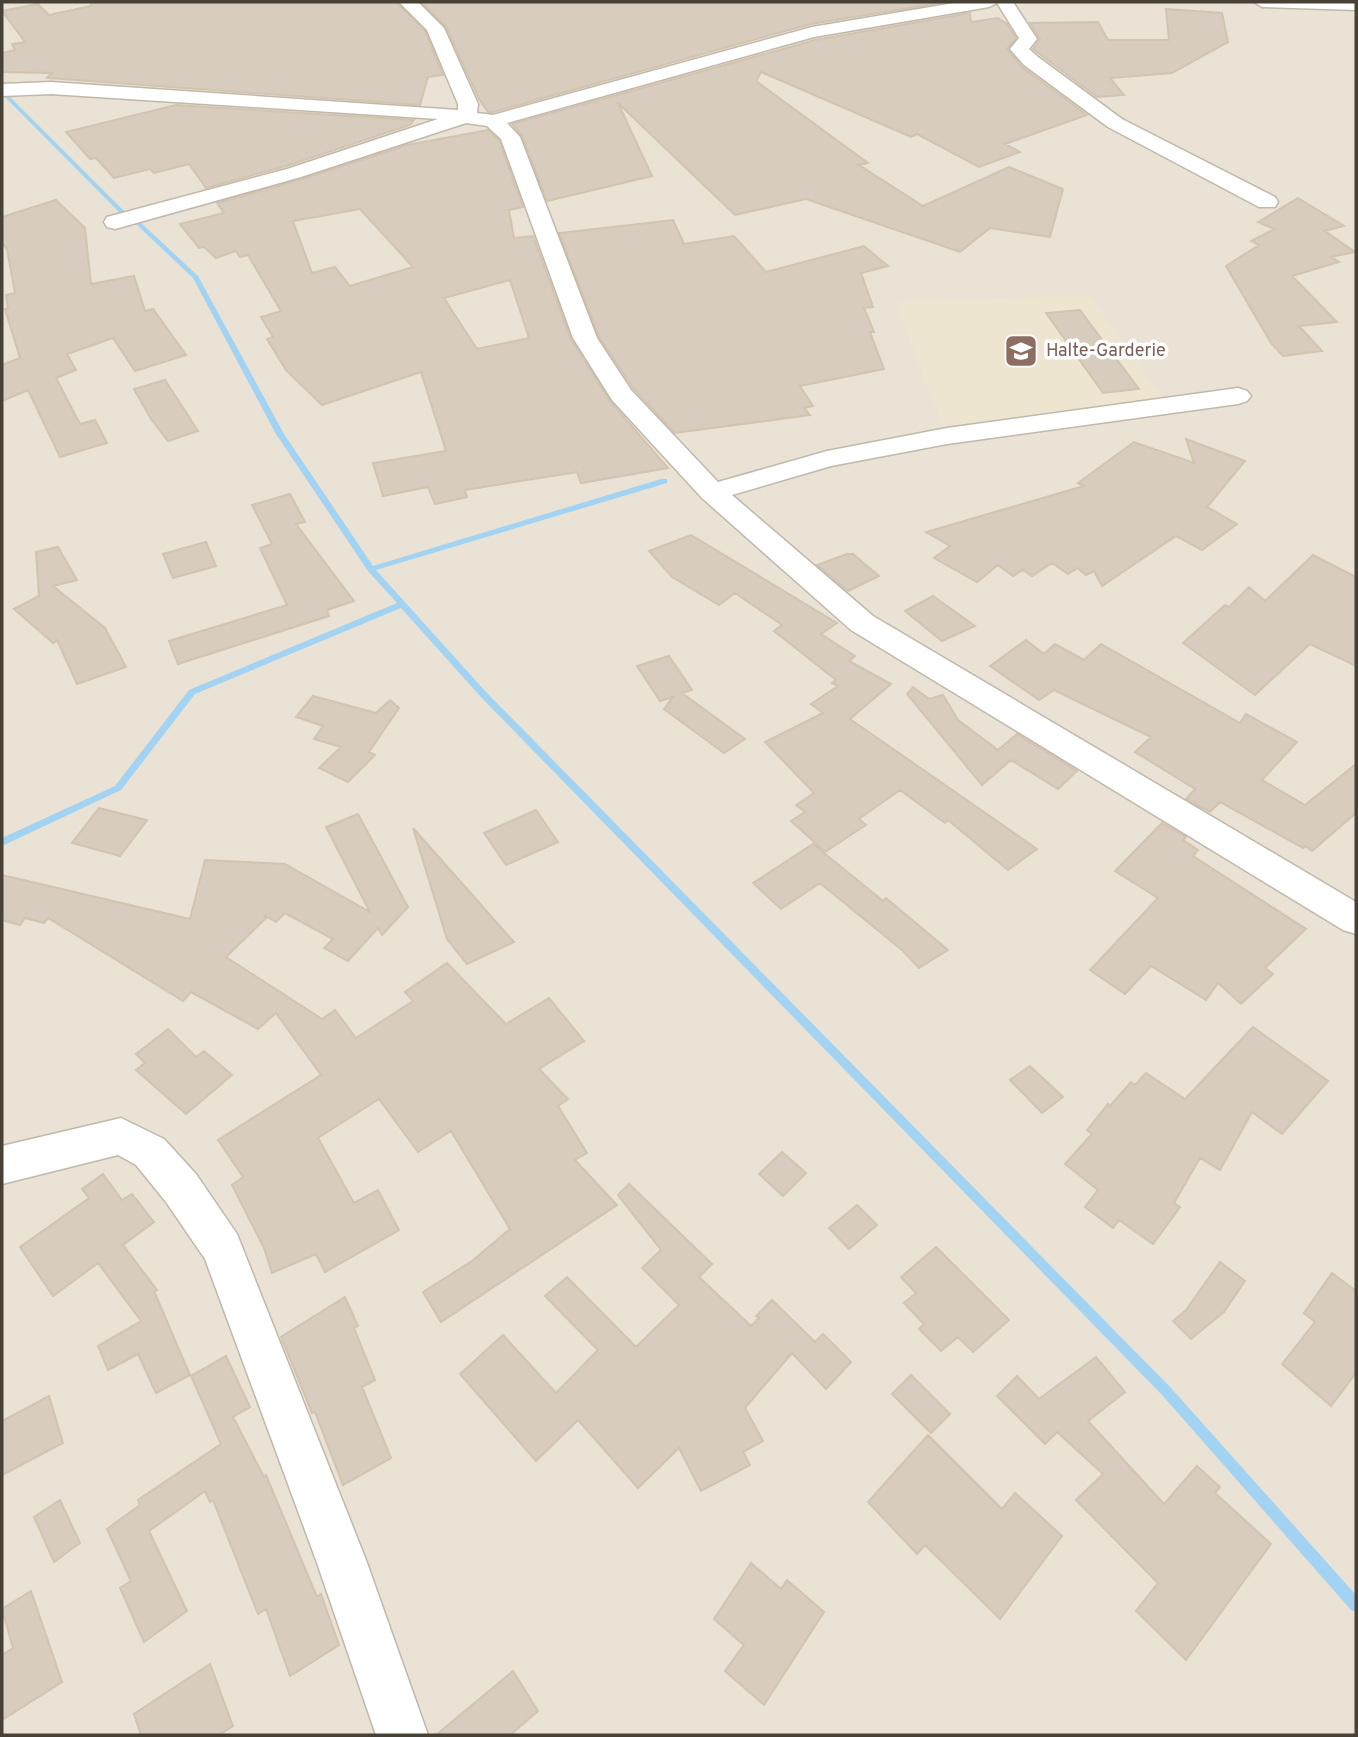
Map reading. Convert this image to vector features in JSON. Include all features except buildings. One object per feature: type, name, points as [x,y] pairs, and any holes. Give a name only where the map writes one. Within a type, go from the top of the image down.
[{"type":"street","points":[[408,2],[435,28],[468,104],[480,119],[510,137],[585,338],[621,395],[712,492],[862,623],[1356,920]]},
{"type":"street","points":[[126,219],[480,119],[812,32],[989,2]]},
{"type":"street","points":[[1005,2],[1028,39],[1018,49],[1031,61],[1115,123],[1267,202]]},
{"type":"street","points":[[1262,2],[1356,5]]},
{"type":"street","points":[[4,90],[51,88],[480,119]]},
{"type":"street","points":[[712,492],[827,459],[947,436],[1238,396]]},
{"type":"street","points":[[2,1165],[121,1136],[150,1152],[181,1188],[222,1248],[341,1560],[402,1735]]},
{"type":"shaded area","points":[[2,2],[1356,2],[1356,1735],[2,1735]]},
{"type":"shaded area","name":"Halte-Garderie","points":[[1090,295],[1163,400],[943,426],[895,302]]},
{"type":"waterway","points":[[2,91],[122,212],[137,222],[196,277],[280,434],[371,569]]},
{"type":"waterway","points":[[371,569],[664,481]]},
{"type":"waterway","points":[[371,569],[483,694],[1167,1392],[1356,1605]]},
{"type":"waterway","points":[[2,842],[118,788],[192,692],[402,604]]},
{"type":"place","name":"Halte-Garderie","points":[[1021,351]]}]
